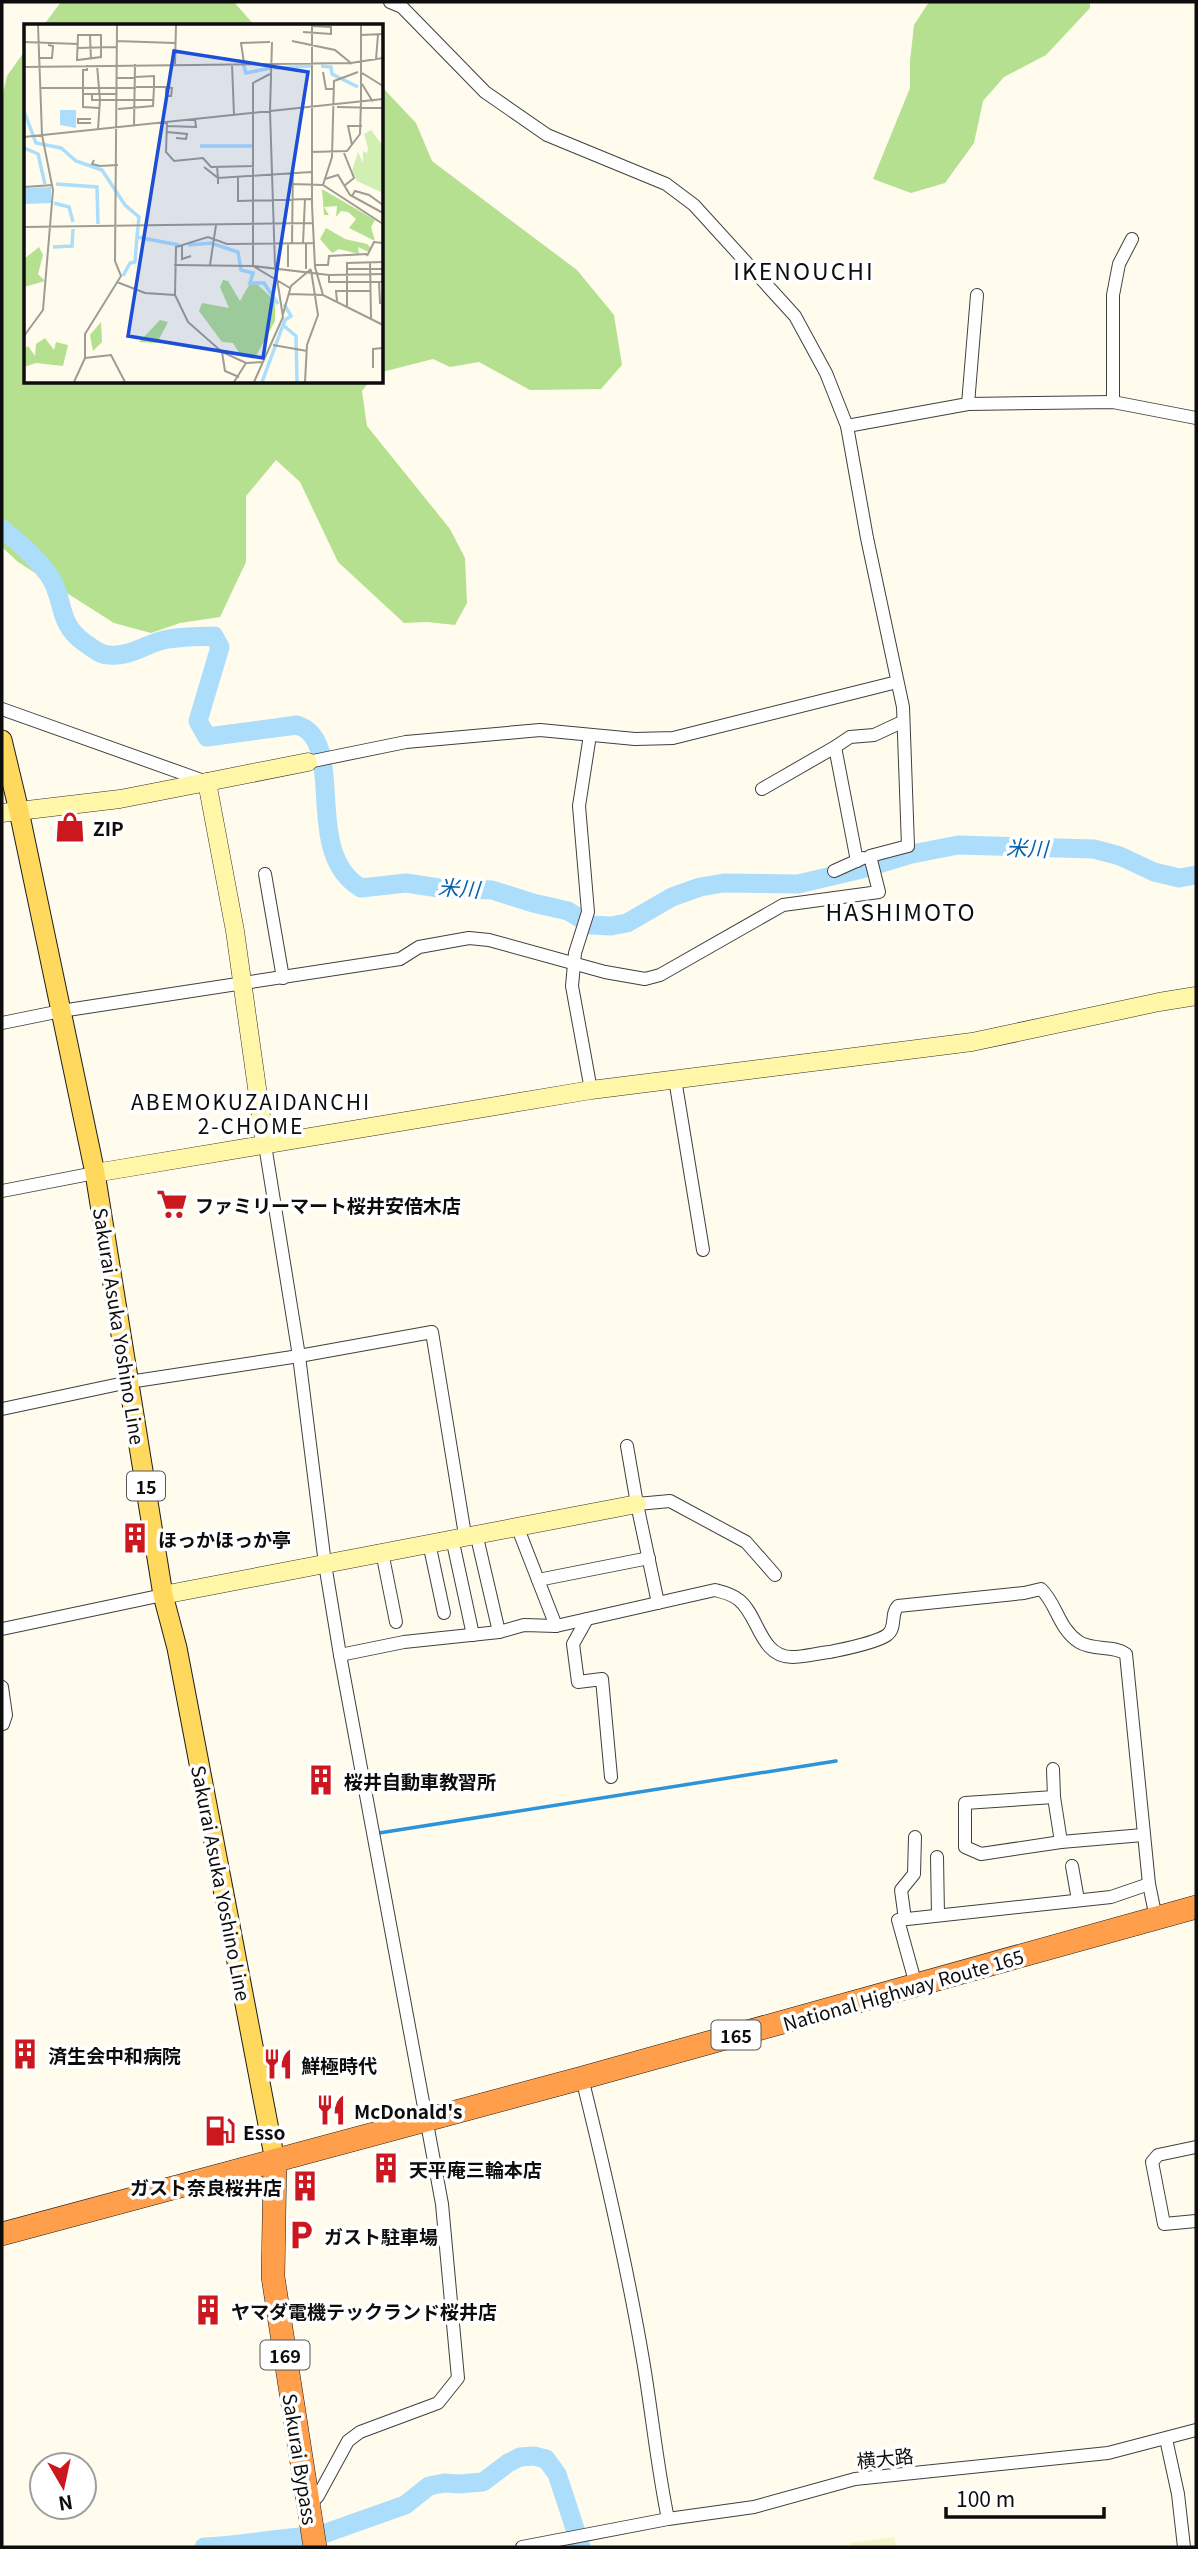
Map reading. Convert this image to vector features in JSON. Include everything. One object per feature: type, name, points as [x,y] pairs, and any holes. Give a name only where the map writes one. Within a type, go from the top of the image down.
[{"type":"highway","name":"National Highway Route 165","points":[[2,2234],[582,2078],[1196,1907]]},
{"type":"highway","name":"Sakurai Bypass","points":[[275,2161],[272,2277],[315,2547]]},
{"type":"main road","name":"Sakurai Asuka Yoshino Line","points":[[2,740],[11,812],[61,1011],[95,1173],[163,1595],[177,1648],[275,2161]]},
{"type":"street","points":[[390,2],[402,7],[485,93],[547,135],[666,184],[694,205],[795,316],[826,373],[847,426],[867,538],[903,707],[908,846],[870,856],[834,871]]},
{"type":"street","points":[[1113,402],[1113,295],[1119,264],[1132,239]]},
{"type":"street","points":[[968,404],[977,295]]},
{"type":"street","points":[[847,426],[968,404],[1113,402],[1196,418]]},
{"type":"street","points":[[11,812],[120,799],[406,742],[540,730],[635,739],[673,738],[897,682]]},
{"type":"street","points":[[2,709],[207,782]]},
{"type":"street","points":[[762,789],[850,737],[874,735],[902,722]]},
{"type":"street","points":[[590,736],[579,806],[588,912],[573,964],[572,986],[591,1090]]},
{"type":"street","points":[[835,747],[857,861]]},
{"type":"street","points":[[207,782],[243,985],[265,1145],[299,1356],[340,1655],[442,2204],[458,2378],[438,2403],[360,2432],[348,2441],[318,2496],[309,2507]]},
{"type":"street","points":[[2,1023],[61,1011],[400,959],[419,947],[469,938],[489,940],[573,964],[645,978],[660,975],[783,905],[879,892],[870,856]]},
{"type":"street","points":[[265,874],[283,978]]},
{"type":"street","points":[[2,1191],[591,1090],[972,1042],[1196,996]]},
{"type":"street","points":[[675,1079],[703,1251]]},
{"type":"street","points":[[2,1409],[129,1382],[432,1332],[464,1536],[473,1635]]},
{"type":"street","points":[[628,1446],[637,1504],[658,1602]]},
{"type":"street","points":[[2,1629],[464,1536],[637,1504],[670,1501],[746,1542],[775,1574]]},
{"type":"street","points":[[517,1526],[556,1626]]},
{"type":"street","points":[[464,1536],[499,1632]]},
{"type":"street","points":[[429,1543],[444,1613]]},
{"type":"street","points":[[382,1552],[396,1622]]},
{"type":"street","points":[[538,1580],[649,1558]]},
{"type":"street","points":[[340,1655],[404,1642],[499,1632],[524,1625],[556,1626],[715,1590],[731,1595],[747,1608],[769,1646],[785,1656],[792,1657],[839,1650],[886,1636],[893,1626],[894,1611],[898,1606],[1041,1589],[1047,1594],[1065,1628],[1080,1642],[1094,1648],[1120,1650],[1126,1654],[1143,1835],[1156,1918]]},
{"type":"street","points":[[587,1619],[573,1644],[578,1682],[601,1679],[611,1777]]},
{"type":"street","points":[[2,1687],[6,1715],[3,1724]]},
{"type":"street","points":[[1054,1769],[1054,1797],[1061,1843]]},
{"type":"street","points":[[1054,1797],[965,1803],[965,1847],[981,1853],[1143,1835]]},
{"type":"street","points":[[905,1919],[901,1890],[914,1874],[915,1837]]},
{"type":"street","points":[[937,1857],[937,1915]]},
{"type":"street","points":[[1072,1866],[1078,1900]]},
{"type":"street","points":[[916,1985],[898,1920],[1111,1897],[1149,1884]]},
{"type":"street","points":[[582,2078],[599,2141],[643,2360],[658,2470],[668,2519]]},
{"type":"street","points":[[1196,2147],[1158,2155],[1152,2162],[1164,2224],[1196,2221]]},
{"type":"street","name":"横大路","points":[[522,2547],[668,2519],[754,2507],[855,2479],[1108,2453],[1196,2430]]},
{"type":"street","points":[[1166,2440],[1178,2494],[1184,2547]]},
{"type":"shaded area","points":[[895,2537],[896,2547],[850,2547],[850,2543]]},
{"type":"green space","points":[[61,2],[234,2],[253,24],[44,24]]},
{"type":"green space","points":[[929,2],[1090,2],[1090,8],[1046,55],[1004,77],[983,101],[974,143],[945,183],[911,193],[873,179],[910,88],[914,25]]},
{"type":"green space","points":[[24,52],[24,383],[368,383],[362,391],[367,426],[450,529],[465,558],[467,603],[455,625],[404,623],[338,562],[300,482],[276,460],[246,496],[246,562],[220,617],[180,623],[151,633],[114,623],[18,562],[2,547],[2,97],[7,76]]},
{"type":"green space","points":[[383,88],[416,123],[432,161],[577,270],[614,315],[622,365],[601,389],[530,390],[479,362],[450,367],[433,359],[383,372]]},
{"type":"waterway","name":"米川","points":[[2,529],[43,567],[54,583],[69,627],[99,653],[123,654],[167,639],[214,636],[220,647],[198,721],[207,737],[297,725],[312,735],[320,752],[333,850],[343,871],[361,888],[406,883],[439,888],[492,890],[568,911],[591,925],[611,926],[627,923],[672,897],[700,887],[724,883],[798,884],[912,854],[958,845],[1094,849],[1120,856],[1154,872],[1179,878],[1196,875]]},
{"type":"waterway","points":[[379,1833],[836,1761]]},
{"type":"waterway","points":[[326,2533],[405,2505],[429,2486],[483,2482],[508,2463],[520,2457],[534,2456],[546,2459],[557,2474],[581,2547]]},
{"type":"waterway","points":[[204,2547],[299,2537]]},
{"type":"place","name":"ZIP","points":[[70,827]]},
{"type":"place","name":"ファミリーマート桜井安倍木店","points":[[172,1204]]},
{"type":"place","name":"ほっかほっか亭","points":[[135,1538]]},
{"type":"place","name":"桜井自動車教習所","points":[[321,1780]]},
{"type":"place","name":"済生会中和病院","points":[[25,2054]]},
{"type":"place","name":"鮮極時代","points":[[278,2064]]},
{"type":"place","name":"McDonald's","points":[[331,2110]]},
{"type":"place","name":"Esso","points":[[220,2131]]},
{"type":"place","name":"天平庵三輪本店","points":[[386,2168]]},
{"type":"place","name":"ガスト奈良桜井店","points":[[305,2186]]},
{"type":"place","name":"ガスト駐車場","points":[[301,2235]]},
{"type":"place","name":"ヤマダ電機テックランド桜井店","points":[[208,2310]]},
{"type":"district","name":"IKENOUCHI","points":[[804,270]]},
{"type":"district","name":"HASHIMOTO","points":[[901,911]]},
{"type":"district","name":"ABEMOKUZAIDANCHI 2-CHOME","points":[[251,1113]]}]
